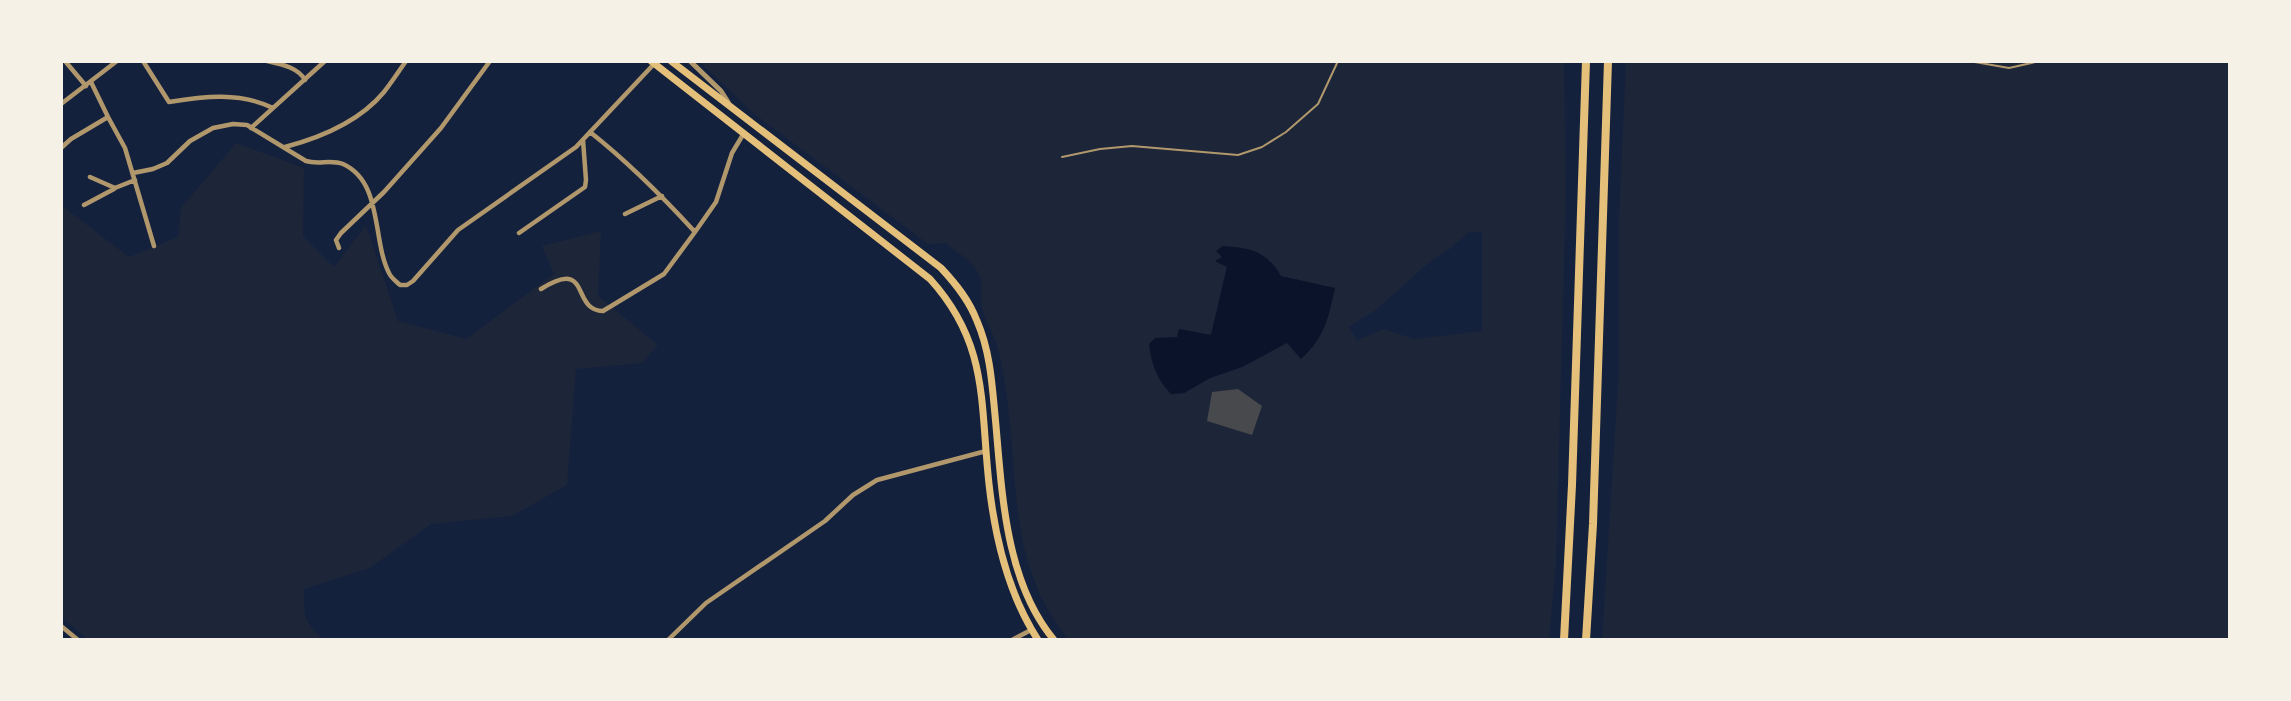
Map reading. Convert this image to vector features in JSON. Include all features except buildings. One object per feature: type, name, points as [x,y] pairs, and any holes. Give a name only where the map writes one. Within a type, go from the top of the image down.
[{"type":"highway","points":[[1564,640],[1586,61]]},
{"type":"highway","points":[[1586,640],[1594,511],[1608,61]]},
{"type":"main road","points":[[671,61],[933,262],[964,295],[977,321],[990,360],[1002,485],[1013,548],[1026,594],[1054,640]]},
{"type":"main road","points":[[654,62],[936,285],[951,302],[964,326],[978,363],[989,487],[1001,551],[1015,599],[1038,640]]},
{"type":"main road","points":[[783,164],[791,154]]},
{"type":"main road","points":[[979,380],[992,380]]},
{"type":"main road","points":[[986,451],[998,449]]},
{"type":"main road","points":[[1032,629],[1042,622]]},
{"type":"street","points":[[65,61],[86,86]]},
{"type":"street","points":[[61,104],[117,61]]},
{"type":"street","points":[[143,61],[169,102],[197,97],[243,97],[273,107]]},
{"type":"street","points":[[267,61],[288,66],[305,80]]},
{"type":"street","points":[[251,128],[325,61]]},
{"type":"street","points":[[284,148],[310,141],[361,112],[382,94],[406,61]]},
{"type":"street","points":[[339,248],[336,245],[341,233],[384,192],[441,128],[490,61]]},
{"type":"street","points":[[690,61],[721,91],[731,108]]},
{"type":"street","points":[[84,205],[134,176],[167,163],[190,141],[213,128],[233,124],[247,125],[306,161],[315,163],[330,160],[356,172],[362,179],[371,203],[389,275],[400,285],[407,285],[458,230],[547,169],[583,140],[654,62]]},
{"type":"street","points":[[91,82],[125,148],[154,246]]},
{"type":"street","points":[[61,148],[108,117]]},
{"type":"street","points":[[590,132],[617,153],[695,232]]},
{"type":"street","points":[[541,289],[558,278],[569,278],[577,282],[586,303],[598,311],[603,311],[664,274],[716,201],[732,153],[744,133]]},
{"type":"street","points":[[519,233],[584,187],[586,180],[583,140]]},
{"type":"street","points":[[90,177],[115,188]]},
{"type":"street","points":[[625,214],[662,196]]},
{"type":"street","points":[[668,640],[706,603],[825,521],[840,510],[853,495],[877,480],[986,451]]},
{"type":"street","points":[[61,626],[78,640]]},
{"type":"street","points":[[1012,640],[1032,629]]},
{"type":"street","points":[[67,640],[72,634]]},
{"type":"lane","points":[[1062,158],[1100,149],[1132,146],[1238,155],[1262,147],[1286,132],[1318,104],[1338,61]]},
{"type":"lane","points":[[1969,61],[2009,68],[2040,61]]},
{"type":"shaded area","points":[[699,61],[1564,61],[1566,190],[1556,563],[1549,640],[1069,640],[1049,611],[1035,582],[1025,551],[1001,360],[982,308],[981,284],[977,271],[967,259],[945,243],[928,244],[753,113]],"holes":[[[1469,232],[1482,232],[1482,331],[1414,339],[1384,329],[1357,340],[1349,327],[1377,309],[1432,260]],[[1222,257],[1276,267],[1281,276],[1287,343],[1242,367],[1210,378],[1184,393],[1155,338],[1178,337],[1179,329],[1211,335],[1227,266]]]},
{"type":"shaded area","points":[[1626,61],[2230,61],[2230,640],[1602,640],[1619,368],[1619,216]]},
{"type":"shaded area","points":[[236,143],[304,168],[303,236],[334,267],[366,225],[398,321],[466,339],[554,274],[542,246],[601,231],[598,296],[658,345],[642,363],[576,369],[567,485],[512,516],[431,524],[370,568],[304,589],[306,618],[312,629],[325,640],[89,640],[61,617],[61,205],[129,257],[178,237],[181,208]]},
{"type":"shaded area","points":[[1223,246],[1257,252],[1270,261],[1281,276],[1335,288],[1327,318],[1315,343],[1301,359],[1287,343],[1242,367],[1210,378],[1184,393],[1171,394],[1156,371],[1149,344],[1155,338],[1177,337],[1179,329],[1211,335],[1227,267],[1215,261],[1222,257],[1216,251]]}]
